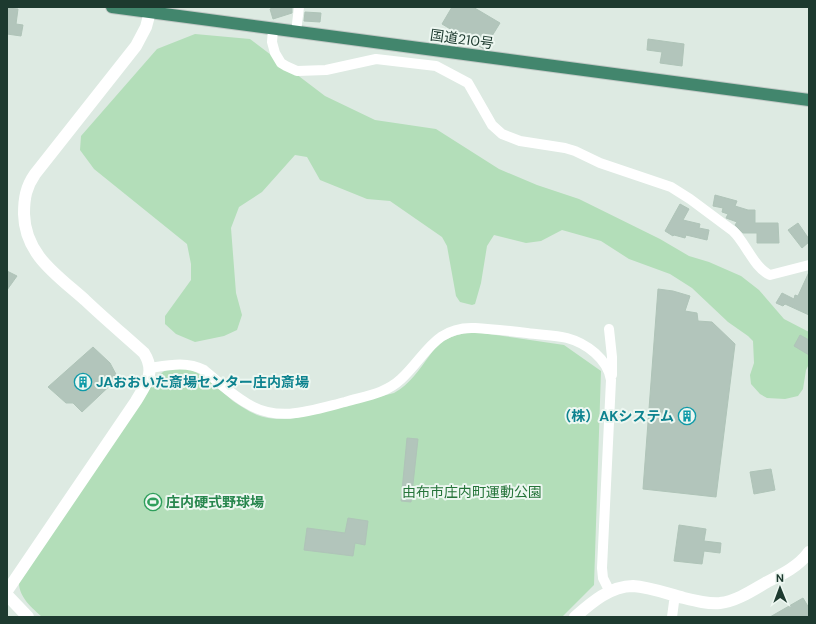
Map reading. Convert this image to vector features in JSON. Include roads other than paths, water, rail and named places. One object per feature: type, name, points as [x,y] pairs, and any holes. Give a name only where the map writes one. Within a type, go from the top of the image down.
[{"type":"highway","name":"国道210号","points":[[112,7],[809,100]]},
{"type":"street","points":[[296,32],[299,7]]},
{"type":"street","points":[[7,591],[148,381],[150,368],[144,353],[36,254],[26,231],[24,202],[27,189],[35,174],[136,46],[146,27],[150,12]]},
{"type":"street","points":[[273,29],[272,42],[276,54],[282,63],[297,71],[326,70],[383,58],[436,66],[468,83],[492,125],[502,134],[520,141],[570,150],[606,166],[671,188],[685,195],[739,236],[763,271],[770,275],[809,265]]},
{"type":"street","points":[[150,368],[175,364],[198,367],[204,370],[248,405],[269,412],[290,414],[305,412],[385,391],[401,379],[441,336],[461,328],[475,328],[562,337],[580,343],[596,354],[604,364],[609,372],[611,385]]},
{"type":"street","points":[[609,329],[612,357],[602,568],[603,578],[610,592]]},
{"type":"street","points":[[575,617],[610,592],[620,588],[634,586],[698,602],[721,603],[739,598],[801,562],[809,552]]},
{"type":"street","points":[[7,595],[28,617]]},
{"type":"street","points":[[672,617],[674,602]]},
{"type":"place","name":"JAおおいた斎場センター庄内斎場","points":[[83,382]]},
{"type":"place","name":"（株）AKシステム","points":[[687,416]]},
{"type":"place","name":"庄内硬式野球場","points":[[153,502]]},
{"type":"park label","name":"由布市庄内町運動公園","points":[[472,492]]}]
